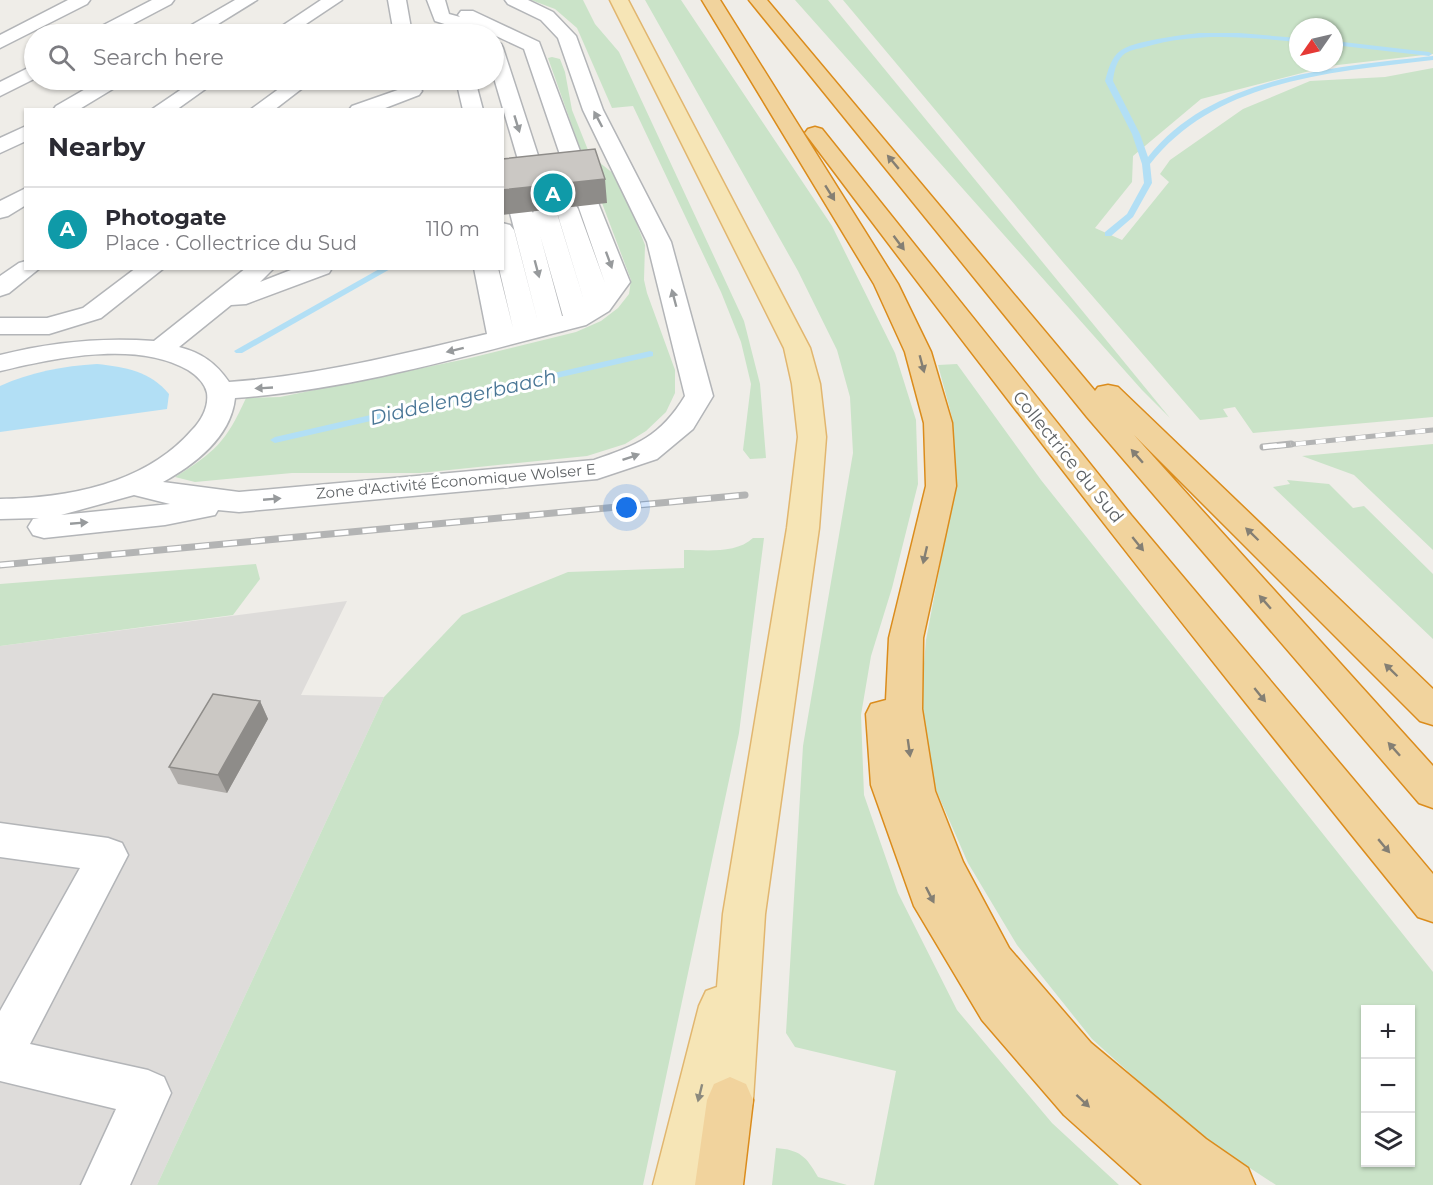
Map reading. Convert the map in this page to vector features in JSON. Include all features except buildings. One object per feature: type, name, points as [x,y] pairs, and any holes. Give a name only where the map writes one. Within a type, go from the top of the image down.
[{"type":"highway","points":[[713,0],[886,284],[918,351],[938,423],[941,486],[906,638],[884,706],[890,785],[928,893],[997,1005],[1080,1099],[1179,1185]]},
{"type":"highway","name":"Collectrice du Sud","points":[[713,0],[962,326],[1314,762],[1433,904]]},
{"type":"highway","points":[[758,0],[1097,411],[1433,792]]},
{"type":"highway","points":[[984,272],[1433,711]]},
{"type":"highway","points":[[906,638],[904,709],[916,791],[945,868],[994,962],[1075,1059],[1189,1156],[1231,1185]]},
{"type":"highway","points":[[719,1185],[730,1100]]},
{"type":"main road","points":[[619,0],[797,348],[806,384],[812,437],[804,528],[744,914],[730,1100],[713,1185]]},
{"type":"main road","points":[[677,1185],[744,914]]},
{"type":"lane","points":[[35,24],[81,0]]},
{"type":"lane","points":[[120,24],[165,0]]},
{"type":"lane","points":[[207,24],[248,0]]},
{"type":"lane","points":[[295,24],[333,0]]},
{"type":"lane","points":[[397,0],[398,24]]},
{"type":"lane","name":"Zone d'Activité Économique Wolser E","points":[[0,531],[165,515],[238,502],[597,469],[647,452],[683,423],[699,396],[659,242],[593,110],[567,36],[547,16],[514,0]]},
{"type":"lane","points":[[0,42],[24,30]]},
{"type":"lane","points":[[504,37],[532,46],[579,175]]},
{"type":"lane","points":[[504,66],[535,112]]},
{"type":"lane","points":[[0,90],[24,77]]},
{"type":"lane","points":[[66,108],[97,90]]},
{"type":"lane","points":[[164,108],[192,90]]},
{"type":"lane","points":[[263,108],[289,90]]},
{"type":"lane","points":[[449,90],[453,108]]},
{"type":"lane","points":[[468,90],[473,108]]},
{"type":"lane","points":[[488,90],[492,108]]},
{"type":"lane","points":[[501,90],[535,180]]},
{"type":"lane","points":[[365,108],[413,93]]},
{"type":"lane","points":[[0,147],[23,119]]},
{"type":"lane","points":[[0,211],[24,196]]},
{"type":"lane","points":[[220,391],[277,387],[394,364],[539,329],[600,306],[618,282],[555,209],[539,329]]},
{"type":"lane","points":[[504,235],[539,329]]},
{"type":"lane","points":[[0,288],[25,270]]},
{"type":"lane","points":[[0,326],[48,326],[92,313],[149,270]]},
{"type":"lane","points":[[159,350],[216,308],[260,270]]},
{"type":"lane","points":[[216,308],[315,270]]},
{"type":"lane","points":[[488,270],[539,329]]},
{"type":"lane","points":[[0,363],[58,350],[94,346],[159,350],[189,358],[210,372],[220,391],[218,415],[201,441],[171,465],[131,484],[93,498],[52,506],[0,509]]},
{"type":"lane","name":"Zone d'Activité Économique Wolser E","points":[[131,484],[175,495],[238,502]]},
{"type":"lane","points":[[0,840],[108,855],[0,1057],[148,1093],[105,1185]]},
{"type":"shaded area","points":[[347,601],[301,695],[384,697],[157,1185],[0,1185],[0,646]]},
{"type":"green space","points":[[531,0],[583,0],[595,24],[619,52],[744,321],[760,384],[766,458],[750,459],[743,450],[751,384],[741,342],[721,292],[633,106],[612,108],[577,28],[555,9]]},
{"type":"green space","points":[[645,0],[681,0],[832,226],[895,353],[916,420],[918,484],[892,588],[871,656],[861,715],[864,795],[898,893],[957,1010],[1052,1123],[1119,1185],[874,1185],[896,1071],[795,1047],[786,1033],[803,746],[853,453],[850,397],[837,350],[798,271]]},
{"type":"green space","points":[[795,0],[828,0],[1170,418],[1142,390]]},
{"type":"green space","points":[[843,0],[1433,0],[1433,54],[1343,64],[1343,18],[1289,18],[1289,72],[1306,72],[1201,99],[1133,156],[1132,182],[1095,228],[1122,240],[1169,182],[1160,174],[1170,160],[1243,109],[1310,81],[1385,77],[1433,68],[1433,417],[1253,433],[1235,407],[1223,409],[1228,417],[1200,420],[1062,261]]},
{"type":"green space","points":[[548,58],[560,59],[565,72],[572,110],[590,155],[619,178],[645,245],[644,280],[647,293],[675,370],[675,393],[666,412],[646,431],[625,444],[587,456],[420,473],[292,473],[195,482],[175,477],[218,445],[246,398],[280,397],[466,359],[576,332],[601,321],[618,308],[629,294],[631,280],[602,203],[607,202],[589,174]]},
{"type":"green space","points":[[957,364],[1041,480],[1433,972],[1433,1185],[1276,1185],[1195,1132],[1092,1039],[1017,945],[968,863],[936,790],[920,710],[926,640],[955,487],[953,421],[938,365]]},
{"type":"green space","points":[[1433,444],[1433,550],[1354,475],[1302,456]]},
{"type":"green space","points":[[1287,480],[1329,484],[1353,508],[1364,506],[1433,574],[1433,639],[1273,487],[1290,484]]},
{"type":"green space","points":[[753,538],[764,538],[739,733],[643,1185],[157,1185],[384,697],[462,615],[568,572],[684,568],[684,550],[729,549],[738,547]]},
{"type":"green space","points":[[256,564],[260,579],[233,615],[0,646],[0,584]]},
{"type":"green space","points":[[776,1148],[791,1150],[802,1155],[818,1177],[847,1185],[772,1185]]},
{"type":"water","points":[[97,364],[127,369],[154,380],[169,394],[167,409],[0,432],[0,386],[47,370]]},
{"type":"waterway","points":[[1146,164],[1136,134],[1109,81],[1115,62],[1123,52],[1160,41],[1199,35],[1239,35],[1289,39]]},
{"type":"waterway","points":[[1343,44],[1429,54]]},
{"type":"waterway","name":"Diddelengerbaach","points":[[1146,164],[1170,136],[1198,116],[1261,87],[1329,71],[1433,58]]},
{"type":"waterway","name":"Diddelengerbaach","points":[[1108,234],[1130,215],[1148,183],[1146,164]]},
{"type":"waterway","points":[[239,351],[384,270]]},
{"type":"waterway","name":"Diddelengerbaach","points":[[275,440],[650,354]]},
{"type":"railway","points":[[1276,446],[1433,430]]},
{"type":"railway","points":[[1263,447],[1291,444]]},
{"type":"railway","points":[[0,565],[745,495]]},
{"type":"place","name":"Photogate","points":[[553,193]]}]
